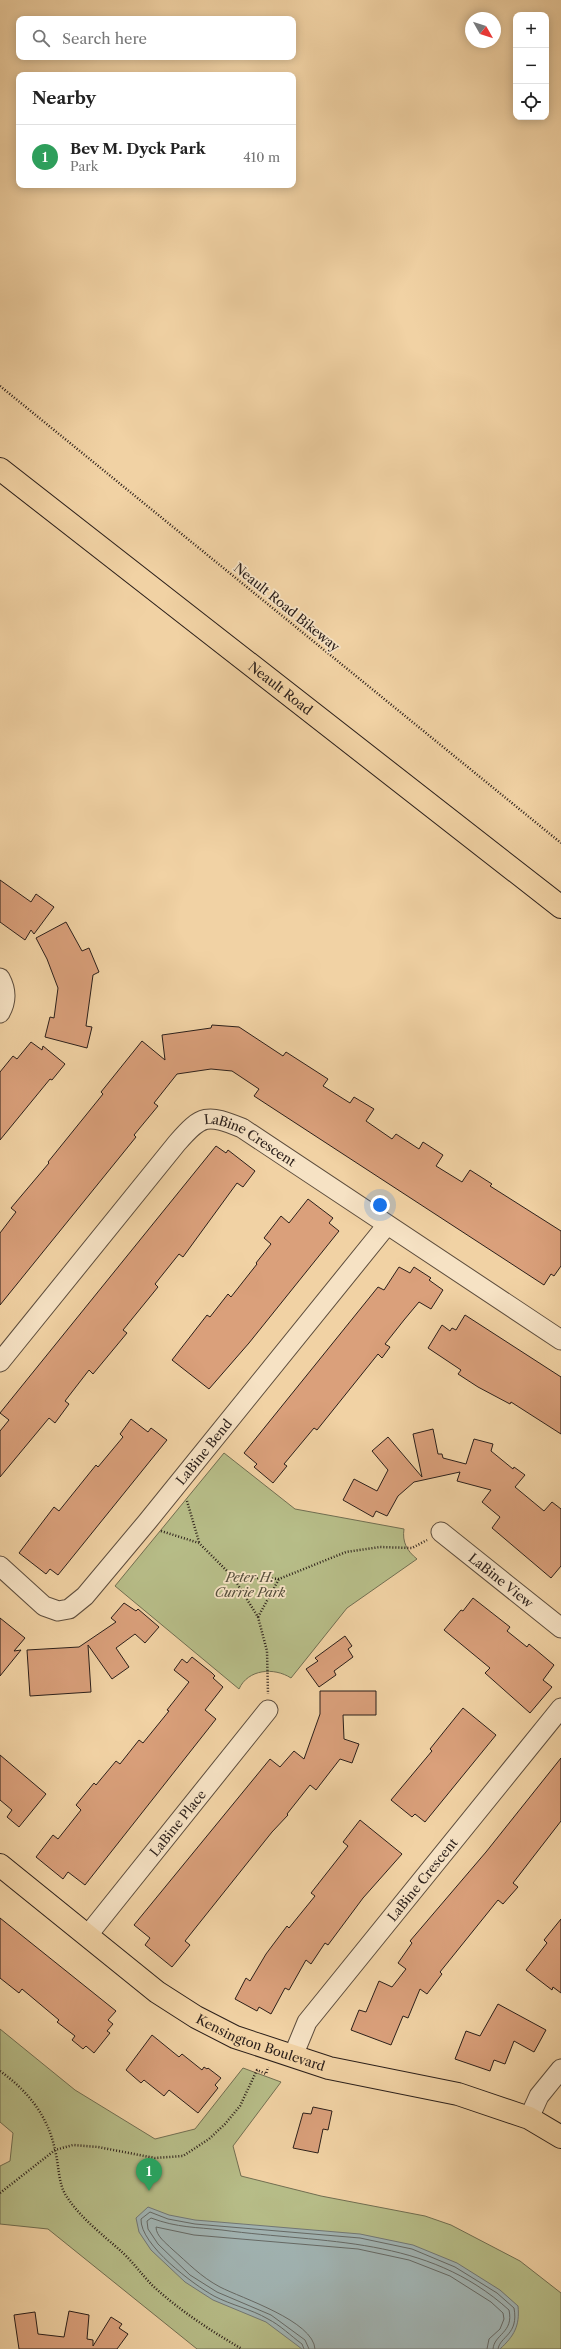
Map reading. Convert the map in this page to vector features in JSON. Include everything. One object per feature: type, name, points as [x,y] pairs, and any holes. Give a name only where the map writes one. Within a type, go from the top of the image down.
[{"type":"main road","name":"Neault Road","points":[[0,469],[561,907]]},
{"type":"main road","name":"Kensington Boulevard","points":[[0,1865],[157,1992],[196,2017],[235,2037],[329,2068],[458,2094],[529,2118],[561,2137]]},
{"type":"street","points":[[0,978],[6,995],[4,1007],[0,1013]]},
{"type":"street","name":"LaBine Crescent","points":[[0,1362],[176,1142],[191,1126],[203,1119],[218,1118],[242,1128],[561,1340]]},
{"type":"street","name":"LaBine Bend","points":[[0,1566],[44,1606],[58,1611],[69,1609],[85,1596],[147,1522],[387,1224]]},
{"type":"street","name":"LaBine View","points":[[440,1532],[561,1628]]},
{"type":"street","name":"LaBine Crescent","points":[[283,2053],[561,1708]]},
{"type":"street","name":"LaBine Place","points":[[87,1936],[268,1710]]},
{"type":"street","points":[[529,2118],[539,2096],[561,2069]]},
{"type":"path","name":"Neault Road Bikeway","points":[[0,386],[561,843]]},
{"type":"path","points":[[186,1497],[199,1543]]},
{"type":"path","points":[[158,1531],[199,1543],[233,1577],[258,1617],[267,1652],[268,1673]]},
{"type":"path","points":[[233,1577],[279,1579],[346,1552],[380,1547],[412,1548]]},
{"type":"path","points":[[258,1617],[279,1579]]},
{"type":"path","points":[[0,2193],[55,2150],[79,2146],[98,2147],[155,2158],[183,2156],[209,2139],[224,2124],[240,2106],[258,2070],[266,2074],[283,2053]]},
{"type":"path","points":[[0,2071],[29,2094],[46,2122],[55,2150],[64,2193],[74,2207],[133,2262],[153,2286],[199,2322],[242,2349]]},
{"type":"green space","name":"Peter H. Currie Park","points":[[224,1453],[295,1509],[404,1529],[406,1546],[410,1553],[417,1559],[347,1608],[291,1678],[277,1672],[262,1672],[249,1677],[243,1682],[239,1689],[115,1586]]},
{"type":"green space","points":[[0,2029],[75,2090],[155,2139],[195,2129],[243,2068],[281,2082],[233,2146],[241,2176],[321,2196],[425,2216],[451,2225],[520,2261],[561,2293],[561,2349],[197,2349],[48,2229],[0,2224],[0,2166],[10,2161],[13,2133],[0,2122]]},
{"type":"water","points":[[148,2207],[169,2215],[195,2220],[360,2234],[413,2245],[457,2263],[500,2290],[518,2306],[517,2325],[509,2340],[500,2349],[302,2349],[266,2322],[213,2300],[185,2282],[151,2250],[139,2232],[136,2218]]},
{"type":"building","points":[[0,880],[31,902],[36,894],[54,907],[34,934],[31,930],[25,940],[0,922]]},
{"type":"building","points":[[66,922],[82,951],[89,948],[99,972],[93,975],[86,1026],[92,1027],[87,1048],[45,1037],[50,1017],[54,1018],[58,988],[47,959],[36,938]]},
{"type":"building","points":[[212,1025],[239,1027],[283,1056],[286,1052],[328,1079],[323,1086],[350,1103],[354,1097],[374,1109],[366,1121],[392,1139],[396,1134],[419,1149],[423,1142],[443,1155],[436,1166],[462,1182],[470,1170],[492,1184],[490,1186],[561,1231],[561,1266],[554,1276],[551,1274],[544,1285],[254,1096],[259,1089],[232,1071],[211,1069],[177,1074],[154,1103],[158,1106],[134,1135],[136,1137],[0,1305],[0,1233],[16,1212],[11,1208],[49,1163],[48,1162],[103,1094],[101,1092],[142,1041],[165,1060],[162,1035],[211,1028]]},
{"type":"building","points":[[31,1042],[42,1050],[43,1046],[65,1064],[52,1080],[50,1079],[0,1140],[0,1072],[13,1056],[17,1059]]},
{"type":"building","points":[[216,1146],[226,1153],[228,1150],[255,1171],[243,1187],[237,1183],[183,1257],[179,1254],[155,1284],[158,1287],[123,1330],[127,1333],[93,1374],[89,1370],[65,1401],[69,1404],[55,1423],[49,1418],[0,1477],[0,1431],[9,1420],[0,1413]]},
{"type":"building","points":[[308,1199],[333,1218],[329,1223],[339,1231],[249,1343],[209,1389],[172,1360],[207,1315],[210,1317],[228,1294],[231,1297],[257,1264],[256,1263],[271,1244],[264,1238],[281,1216],[289,1223]]},
{"type":"building","points":[[399,1267],[410,1273],[414,1267],[431,1278],[429,1280],[443,1290],[431,1309],[419,1302],[385,1344],[390,1347],[382,1358],[378,1354],[317,1430],[314,1428],[284,1464],[287,1466],[273,1483],[254,1467],[257,1464],[244,1453],[378,1287],[384,1290]]},
{"type":"building","points":[[465,1315],[561,1377],[561,1434],[511,1402],[510,1404],[478,1387],[458,1374],[461,1370],[428,1348],[442,1325],[450,1331],[452,1328],[456,1330]]},
{"type":"building","points":[[131,1419],[148,1432],[151,1428],[167,1440],[58,1575],[50,1569],[46,1574],[19,1553],[54,1507],[59,1511],[96,1465],[98,1467],[123,1437],[120,1434]]},
{"type":"building","points":[[433,1429],[438,1454],[442,1454],[443,1458],[466,1464],[474,1439],[493,1444],[491,1451],[513,1469],[514,1467],[525,1475],[515,1487],[544,1511],[552,1502],[561,1509],[561,1566],[551,1578],[492,1528],[500,1517],[482,1502],[491,1490],[457,1481],[460,1472],[414,1482],[398,1496],[387,1516],[376,1511],[373,1517],[343,1500],[354,1479],[377,1491],[388,1470],[372,1451],[388,1437],[422,1477],[413,1434]]},
{"type":"building","points":[[473,1598],[510,1627],[507,1631],[527,1647],[529,1644],[554,1665],[543,1680],[552,1687],[530,1713],[485,1673],[490,1668],[444,1630],[461,1610],[463,1611]]},
{"type":"building","points":[[124,1603],[136,1611],[138,1609],[159,1627],[145,1643],[135,1634],[116,1648],[129,1667],[112,1679],[88,1645],[91,1692],[30,1696],[27,1650],[79,1647],[116,1622],[111,1618]]},
{"type":"building","points":[[0,1618],[25,1638],[14,1651],[21,1650],[0,1676]]},
{"type":"building","points":[[345,1636],[352,1646],[348,1649],[353,1657],[334,1671],[336,1675],[319,1687],[306,1669],[318,1661],[315,1658]]},
{"type":"building","points":[[192,1657],[212,1673],[215,1676],[213,1678],[223,1687],[205,1710],[216,1719],[85,1885],[68,1872],[63,1879],[36,1857],[53,1835],[58,1839],[81,1810],[76,1805],[94,1783],[96,1785],[116,1761],[120,1764],[139,1740],[143,1743],[169,1711],[167,1710],[189,1682],[174,1670],[182,1659],[187,1663]]},
{"type":"building","points":[[320,1691],[376,1691],[376,1715],[343,1715],[344,1739],[359,1744],[352,1763],[340,1759],[316,1790],[310,1785],[287,1814],[288,1815],[272,1832],[185,1941],[190,1945],[172,1967],[145,1945],[150,1938],[134,1925],[270,1759],[280,1767],[294,1751],[304,1759],[320,1714]]},
{"type":"building","points":[[463,1708],[496,1735],[425,1822],[415,1814],[412,1817],[391,1800],[432,1751],[430,1749]]},
{"type":"building","points":[[0,1755],[46,1794],[19,1827],[7,1817],[12,1810],[0,1800]]},
{"type":"building","points":[[561,1758],[561,1821],[513,1883],[518,1887],[503,1904],[498,1900],[440,1972],[442,1974],[427,1994],[420,1989],[408,2018],[403,2016],[391,2045],[351,2030],[359,2010],[366,2012],[379,1981],[392,1987],[406,1969],[398,1963],[412,1943],[410,1941],[486,1852]]},
{"type":"building","points":[[360,1820],[402,1854],[363,1898],[328,1945],[325,1943],[311,1964],[306,1960],[289,1990],[285,1988],[271,2014],[259,2007],[257,2011],[235,1999],[246,1978],[250,1981],[266,1954],[287,1926],[289,1928],[315,1896],[311,1893],[348,1846],[343,1842]]},
{"type":"building","points":[[0,1918],[116,2011],[108,2020],[113,2024],[107,2031],[110,2033],[94,2053],[86,2046],[83,2049],[72,2040],[75,2036],[57,2022],[59,2020],[22,1989],[19,1993],[0,1978]]},
{"type":"building","points":[[561,1919],[561,1993],[553,1987],[552,1990],[526,1970],[547,1943],[544,1940]]},
{"type":"building","points":[[498,2004],[546,2030],[534,2052],[514,2041],[505,2064],[494,2060],[490,2071],[455,2059],[466,2031],[480,2036]]},
{"type":"building","points":[[152,2035],[179,2057],[182,2054],[202,2070],[204,2067],[207,2069],[208,2068],[221,2078],[215,2085],[218,2088],[198,2113],[169,2090],[164,2096],[144,2080],[141,2083],[126,2070]]},
{"type":"building","points":[[313,2107],[332,2111],[328,2130],[323,2129],[318,2153],[293,2148],[303,2113],[311,2114]]},
{"type":"building","points":[[69,2311],[89,2315],[87,2339],[93,2340],[93,2346],[111,2317],[122,2324],[119,2328],[128,2334],[117,2349],[19,2349],[14,2315],[35,2312],[38,2334],[64,2337]]},
{"type":"place","name":"Bev M. Dyck Park","points":[[149,2191]]}]
